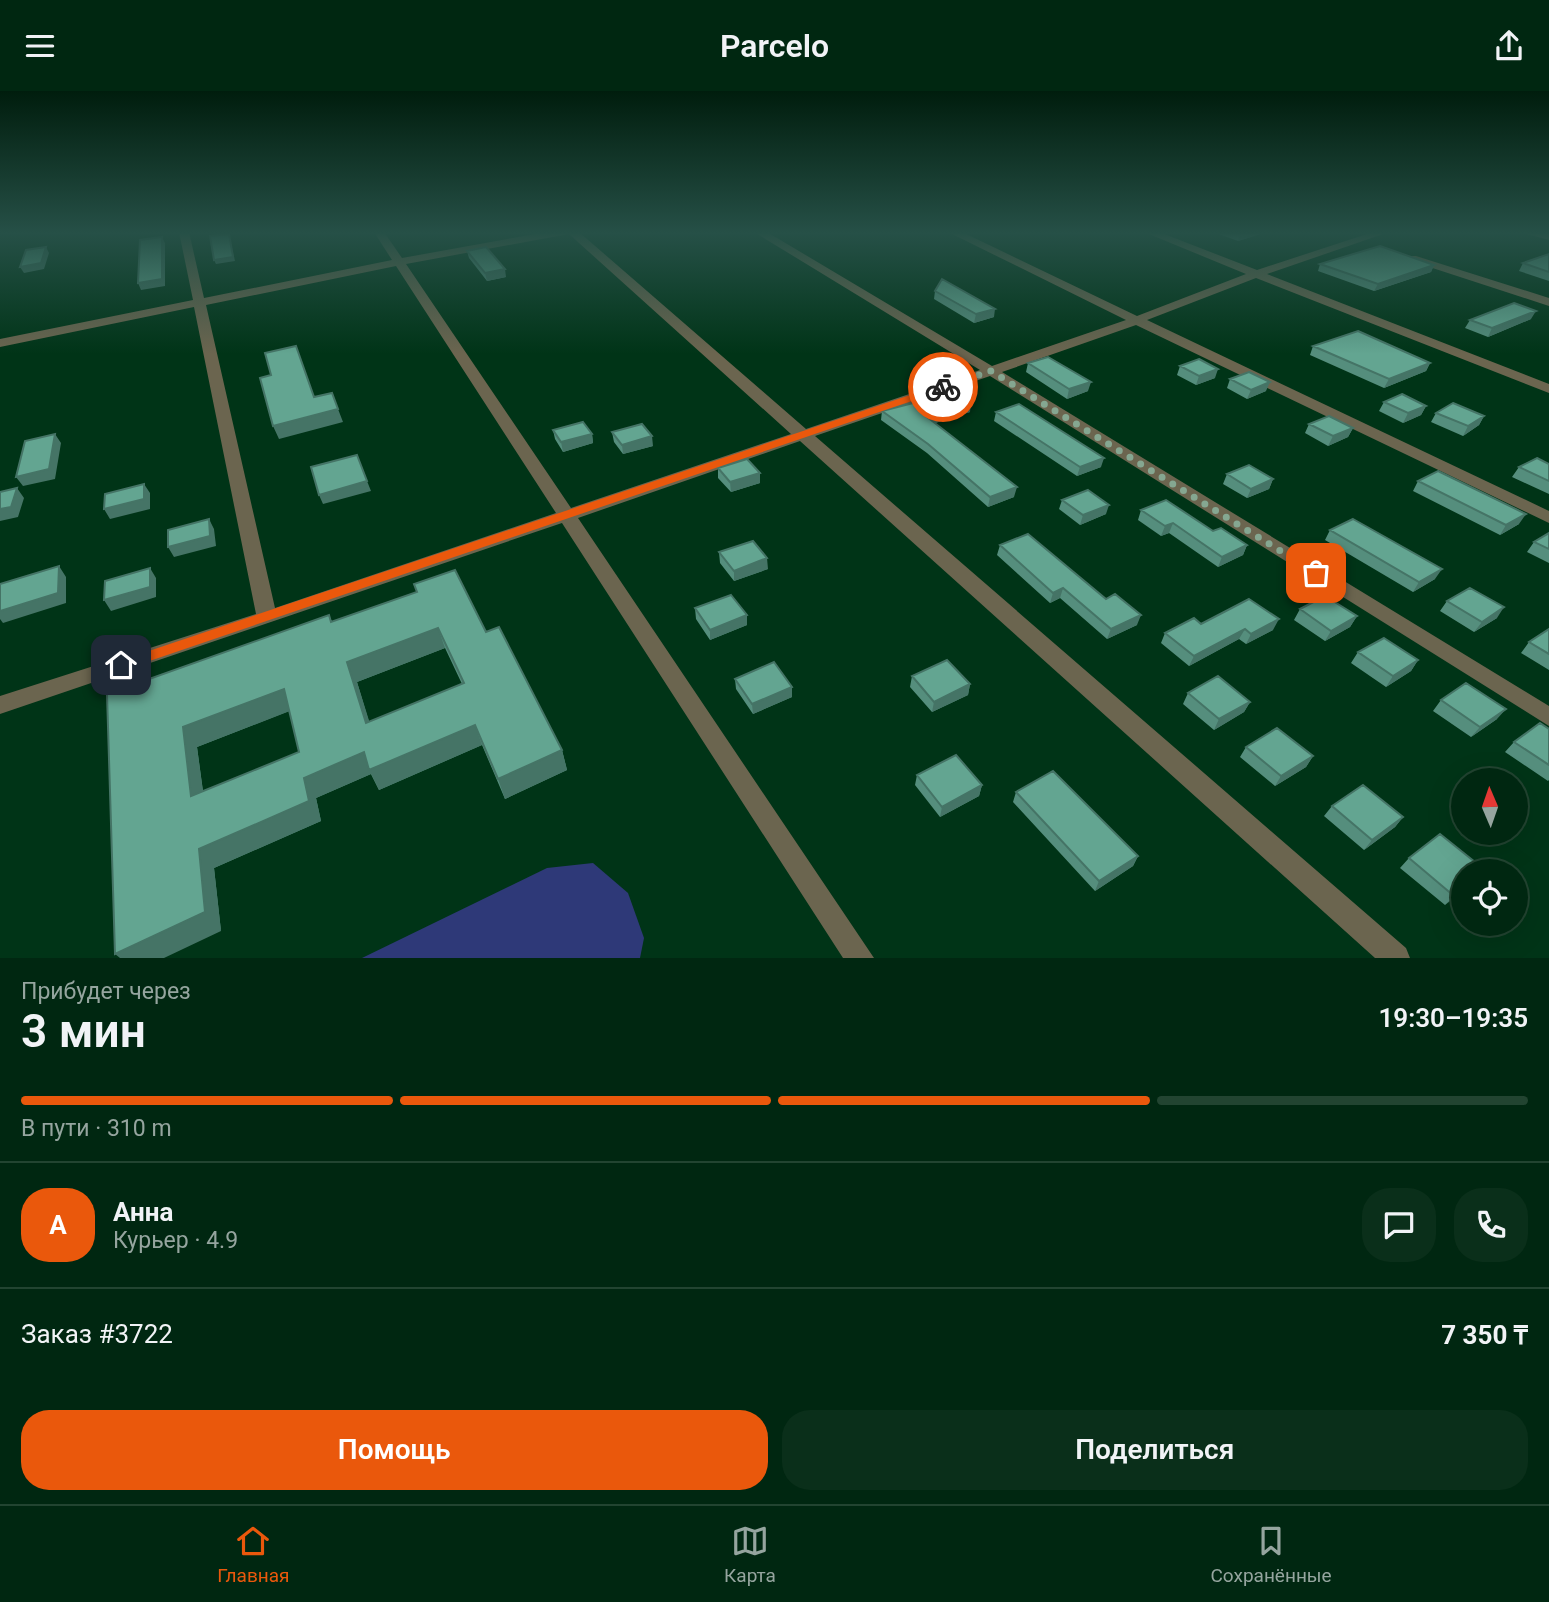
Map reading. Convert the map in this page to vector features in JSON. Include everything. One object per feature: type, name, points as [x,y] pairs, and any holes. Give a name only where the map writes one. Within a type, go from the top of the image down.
[{"type":"street","points":[[193,272],[267,618]]},
{"type":"street","points":[[0,343],[350,272]]},
{"type":"street","points":[[407,272],[553,498],[567,513],[860,958]]},
{"type":"street","points":[[619,272],[1396,958]]},
{"type":"street","points":[[827,272],[991,371],[1549,717]]},
{"type":"street","points":[[1040,272],[1549,518]]},
{"type":"street","points":[[1253,272],[1549,389]]},
{"type":"street","points":[[0,705],[267,618],[567,513],[991,371],[1262,272]]},
{"type":"street","points":[[1457,272],[1549,302]]},
{"type":"shaded area","points":[[593,863],[628,893],[644,938],[640,958],[362,958],[547,868]]},
{"type":"building","points":[[138,272],[162,272],[162,279],[138,283]]},
{"type":"building","points":[[1345,272],[1412,272],[1378,284]]},
{"type":"building","points":[[942,279],[995,309],[976,314],[935,291]]},
{"type":"building","points":[[1514,303],[1536,311],[1492,328],[1470,320]]},
{"type":"building","points":[[1358,331],[1430,363],[1389,379],[1313,346]]},
{"type":"building","points":[[296,346],[314,397],[332,393],[338,409],[273,426],[260,378],[271,375],[265,353]]},
{"type":"building","points":[[1048,357],[1091,382],[1069,389],[1028,363]]},
{"type":"building","points":[[1199,359],[1218,369],[1199,376],[1180,366]]},
{"type":"building","points":[[1249,372],[1270,382],[1251,390],[1230,379]]},
{"type":"building","points":[[956,392],[971,403],[927,417],[1017,487],[990,497],[928,444],[882,411]]},
{"type":"building","points":[[1402,394],[1426,406],[1408,413],[1384,402]]},
{"type":"building","points":[[1453,403],[1484,416],[1468,426],[1436,413]]},
{"type":"building","points":[[1019,404],[1104,458],[1080,467],[996,412]]},
{"type":"building","points":[[1329,416],[1353,428],[1333,436],[1309,424]]},
{"type":"building","points":[[583,422],[592,434],[561,442],[553,430]]},
{"type":"building","points":[[642,424],[652,436],[622,445],[612,432]]},
{"type":"building","points":[[55,434],[49,469],[16,477],[25,441]]},
{"type":"building","points":[[357,455],[367,481],[319,495],[311,467]]},
{"type":"building","points":[[1537,458],[1549,464],[1549,481],[1519,467]]},
{"type":"building","points":[[747,459],[760,473],[730,482],[718,468]]},
{"type":"building","points":[[1249,465],[1273,479],[1251,489],[1227,474]]},
{"type":"building","points":[[1438,471],[1526,514],[1506,525],[1418,481]]},
{"type":"building","points":[[144,484],[144,499],[104,509],[105,494]]},
{"type":"building","points":[[17,488],[11,507],[0,509],[0,492]]},
{"type":"building","points":[[1088,490],[1109,505],[1083,515],[1062,500]]},
{"type":"building","points":[[1166,500],[1213,531],[1221,528],[1247,545],[1222,557],[1173,523],[1165,526],[1141,510]]},
{"type":"building","points":[[209,519],[210,536],[168,547],[168,530]]},
{"type":"building","points":[[1353,519],[1442,569],[1419,582],[1330,530]]},
{"type":"building","points":[[1549,533],[1549,549],[1534,542]]},
{"type":"building","points":[[1028,534],[1106,599],[1115,594],[1141,615],[1111,629],[1063,588],[1053,593],[1000,545]]},
{"type":"building","points":[[753,541],[767,558],[734,571],[719,552]]},
{"type":"building","points":[[59,566],[58,593],[0,611],[0,584]]},
{"type":"building","points":[[150,568],[150,587],[104,600],[105,581]]},
{"type":"building","points":[[455,570],[486,632],[499,627],[562,750],[498,779],[475,725],[369,770],[364,752],[304,778],[309,801],[199,849],[205,912],[115,954],[107,694],[329,615],[331,622],[417,592],[414,584]],"holes":[[[438,628],[464,683],[366,723],[347,662]],[[284,689],[299,752],[191,796],[183,727]]]},
{"type":"building","points":[[1470,588],[1504,607],[1482,622],[1447,601]]},
{"type":"building","points":[[731,595],[747,615],[710,630],[695,608]]},
{"type":"building","points":[[1325,596],[1357,616],[1331,631],[1300,609]]},
{"type":"building","points":[[1249,599],[1279,619],[1251,634],[1245,629],[1194,656],[1165,633],[1194,618],[1201,624]]},
{"type":"building","points":[[1549,629],[1549,654],[1529,642]]},
{"type":"building","points":[[1384,638],[1418,660],[1393,676],[1358,652]]},
{"type":"building","points":[[947,660],[970,684],[934,702],[912,676]]},
{"type":"building","points":[[774,662],[792,687],[752,704],[735,679]]},
{"type":"building","points":[[1218,676],[1250,702],[1219,719],[1188,693]]},
{"type":"building","points":[[1466,683],[1506,709],[1480,727],[1441,700]]},
{"type":"building","points":[[1540,723],[1549,729],[1549,765],[1514,742]]},
{"type":"building","points":[[1277,728],[1313,756],[1281,776],[1246,747]]},
{"type":"building","points":[[956,755],[982,785],[942,807],[917,775]]},
{"type":"building","points":[[1053,771],[1138,856],[1099,881],[1016,792]]},
{"type":"building","points":[[1363,785],[1403,817],[1372,840],[1332,806]]},
{"type":"building","points":[[1440,834],[1471,859],[1451,859],[1451,893],[1409,858]]},
{"type":"way so far","points":[[943,387],[991,371],[1316,573]]},
{"type":"route","points":[[121,665],[267,618],[567,513],[943,387]]}]
